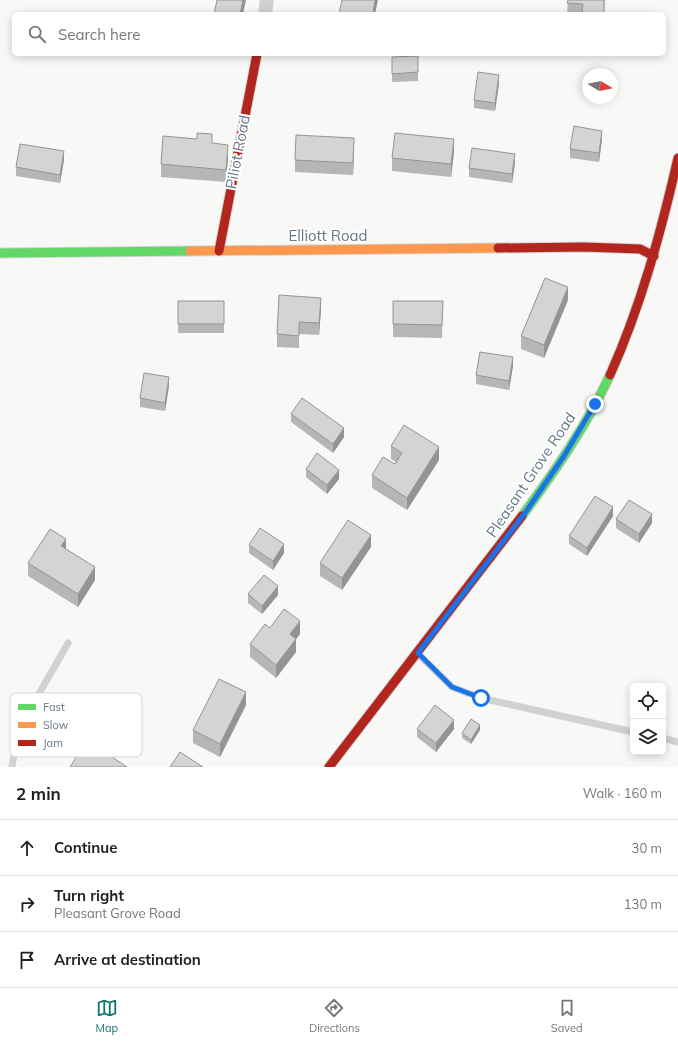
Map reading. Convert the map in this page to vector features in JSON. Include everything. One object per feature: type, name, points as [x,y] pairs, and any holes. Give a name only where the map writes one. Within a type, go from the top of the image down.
[{"type":"street","points":[[265,12],[268,0]]},
{"type":"street","name":"Piliot Road","points":[[219,251],[257,56]]},
{"type":"street","name":"Pleasant Grove Road","points":[[329,767],[525,513],[568,450],[601,393],[625,342],[641,298],[674,197],[678,158]]},
{"type":"street","name":"Elliott Road","points":[[0,253],[584,247],[635,248],[654,256]]},
{"type":"lane","points":[[40,693],[68,643]]},
{"type":"lane","points":[[418,653],[452,687],[481,698],[630,731]]},
{"type":"lane","points":[[666,739],[678,742]]},
{"type":"lane","points":[[12,767],[13,757]]},
{"type":"building","points":[[217,0],[243,0],[240,12],[214,12]]},
{"type":"building","points":[[342,0],[375,0],[373,12],[339,12]]},
{"type":"building","points":[[568,0],[604,0],[604,12],[582,12],[583,4],[567,3]]},
{"type":"building","points":[[418,56],[418,72],[392,74],[392,57]]},
{"type":"building","points":[[478,72],[499,75],[495,103],[474,100]]},
{"type":"building","points":[[574,126],[602,131],[599,153],[570,149]]},
{"type":"building","points":[[197,133],[212,134],[212,143],[228,145],[226,170],[161,164],[163,136],[197,139]]},
{"type":"building","points":[[395,133],[454,139],[451,164],[392,158]]},
{"type":"building","points":[[296,135],[354,138],[353,163],[295,160]]},
{"type":"building","points":[[20,144],[64,151],[60,175],[16,167]]},
{"type":"building","points":[[472,148],[515,154],[512,174],[469,168]]},
{"type":"building","points":[[545,278],[568,287],[544,345],[521,336]]},
{"type":"building","points":[[279,295],[321,298],[319,323],[299,322],[299,336],[277,334]]},
{"type":"building","points":[[178,301],[224,301],[224,324],[178,324]]},
{"type":"building","points":[[393,301],[443,301],[442,325],[393,324]]},
{"type":"building","points":[[480,352],[513,357],[509,381],[476,375]]},
{"type":"building","points":[[144,373],[169,377],[165,403],[140,398]]},
{"type":"building","points":[[302,398],[344,428],[333,444],[291,414]]},
{"type":"building","points":[[404,425],[439,447],[407,498],[372,475],[383,457],[395,464],[402,453],[391,446]]},
{"type":"building","points":[[317,453],[339,470],[327,485],[306,469]]},
{"type":"building","points":[[595,496],[613,507],[587,548],[569,536]]},
{"type":"building","points":[[629,500],[652,514],[639,534],[616,519]]},
{"type":"building","points":[[348,520],[371,535],[342,578],[320,563]]},
{"type":"building","points":[[260,528],[284,544],[273,561],[249,545]]},
{"type":"building","points":[[50,529],[66,539],[61,546],[95,567],[78,594],[28,563]]},
{"type":"building","points":[[264,575],[278,586],[262,606],[248,594]]},
{"type":"building","points":[[284,609],[300,621],[290,634],[296,639],[276,665],[250,644],[265,624],[270,628]]},
{"type":"building","points":[[219,679],[246,692],[220,744],[193,730]]},
{"type":"building","points":[[435,705],[454,720],[436,743],[417,729]]},
{"type":"building","points":[[471,719],[480,725],[471,740],[462,733]]},
{"type":"building","points":[[180,752],[203,767],[170,767]]},
{"type":"building","points":[[76,757],[112,757],[127,767],[70,767]]},
{"type":"traffic: fast","points":[[0,253],[190,251]]},
{"type":"traffic: fast","points":[[522,516],[581,430],[610,375]]},
{"type":"traffic: slow","points":[[190,251],[498,248]]},
{"type":"traffic: jam","points":[[219,251],[257,56]]},
{"type":"traffic: jam","points":[[610,375],[641,296],[665,213],[678,158]]},
{"type":"traffic: jam","points":[[498,248],[584,247],[640,249],[654,256]]},
{"type":"traffic: jam","points":[[329,767],[522,516]]},
{"type":"route","points":[[481,698],[452,687],[418,653],[525,513],[564,456],[595,404]]}]
